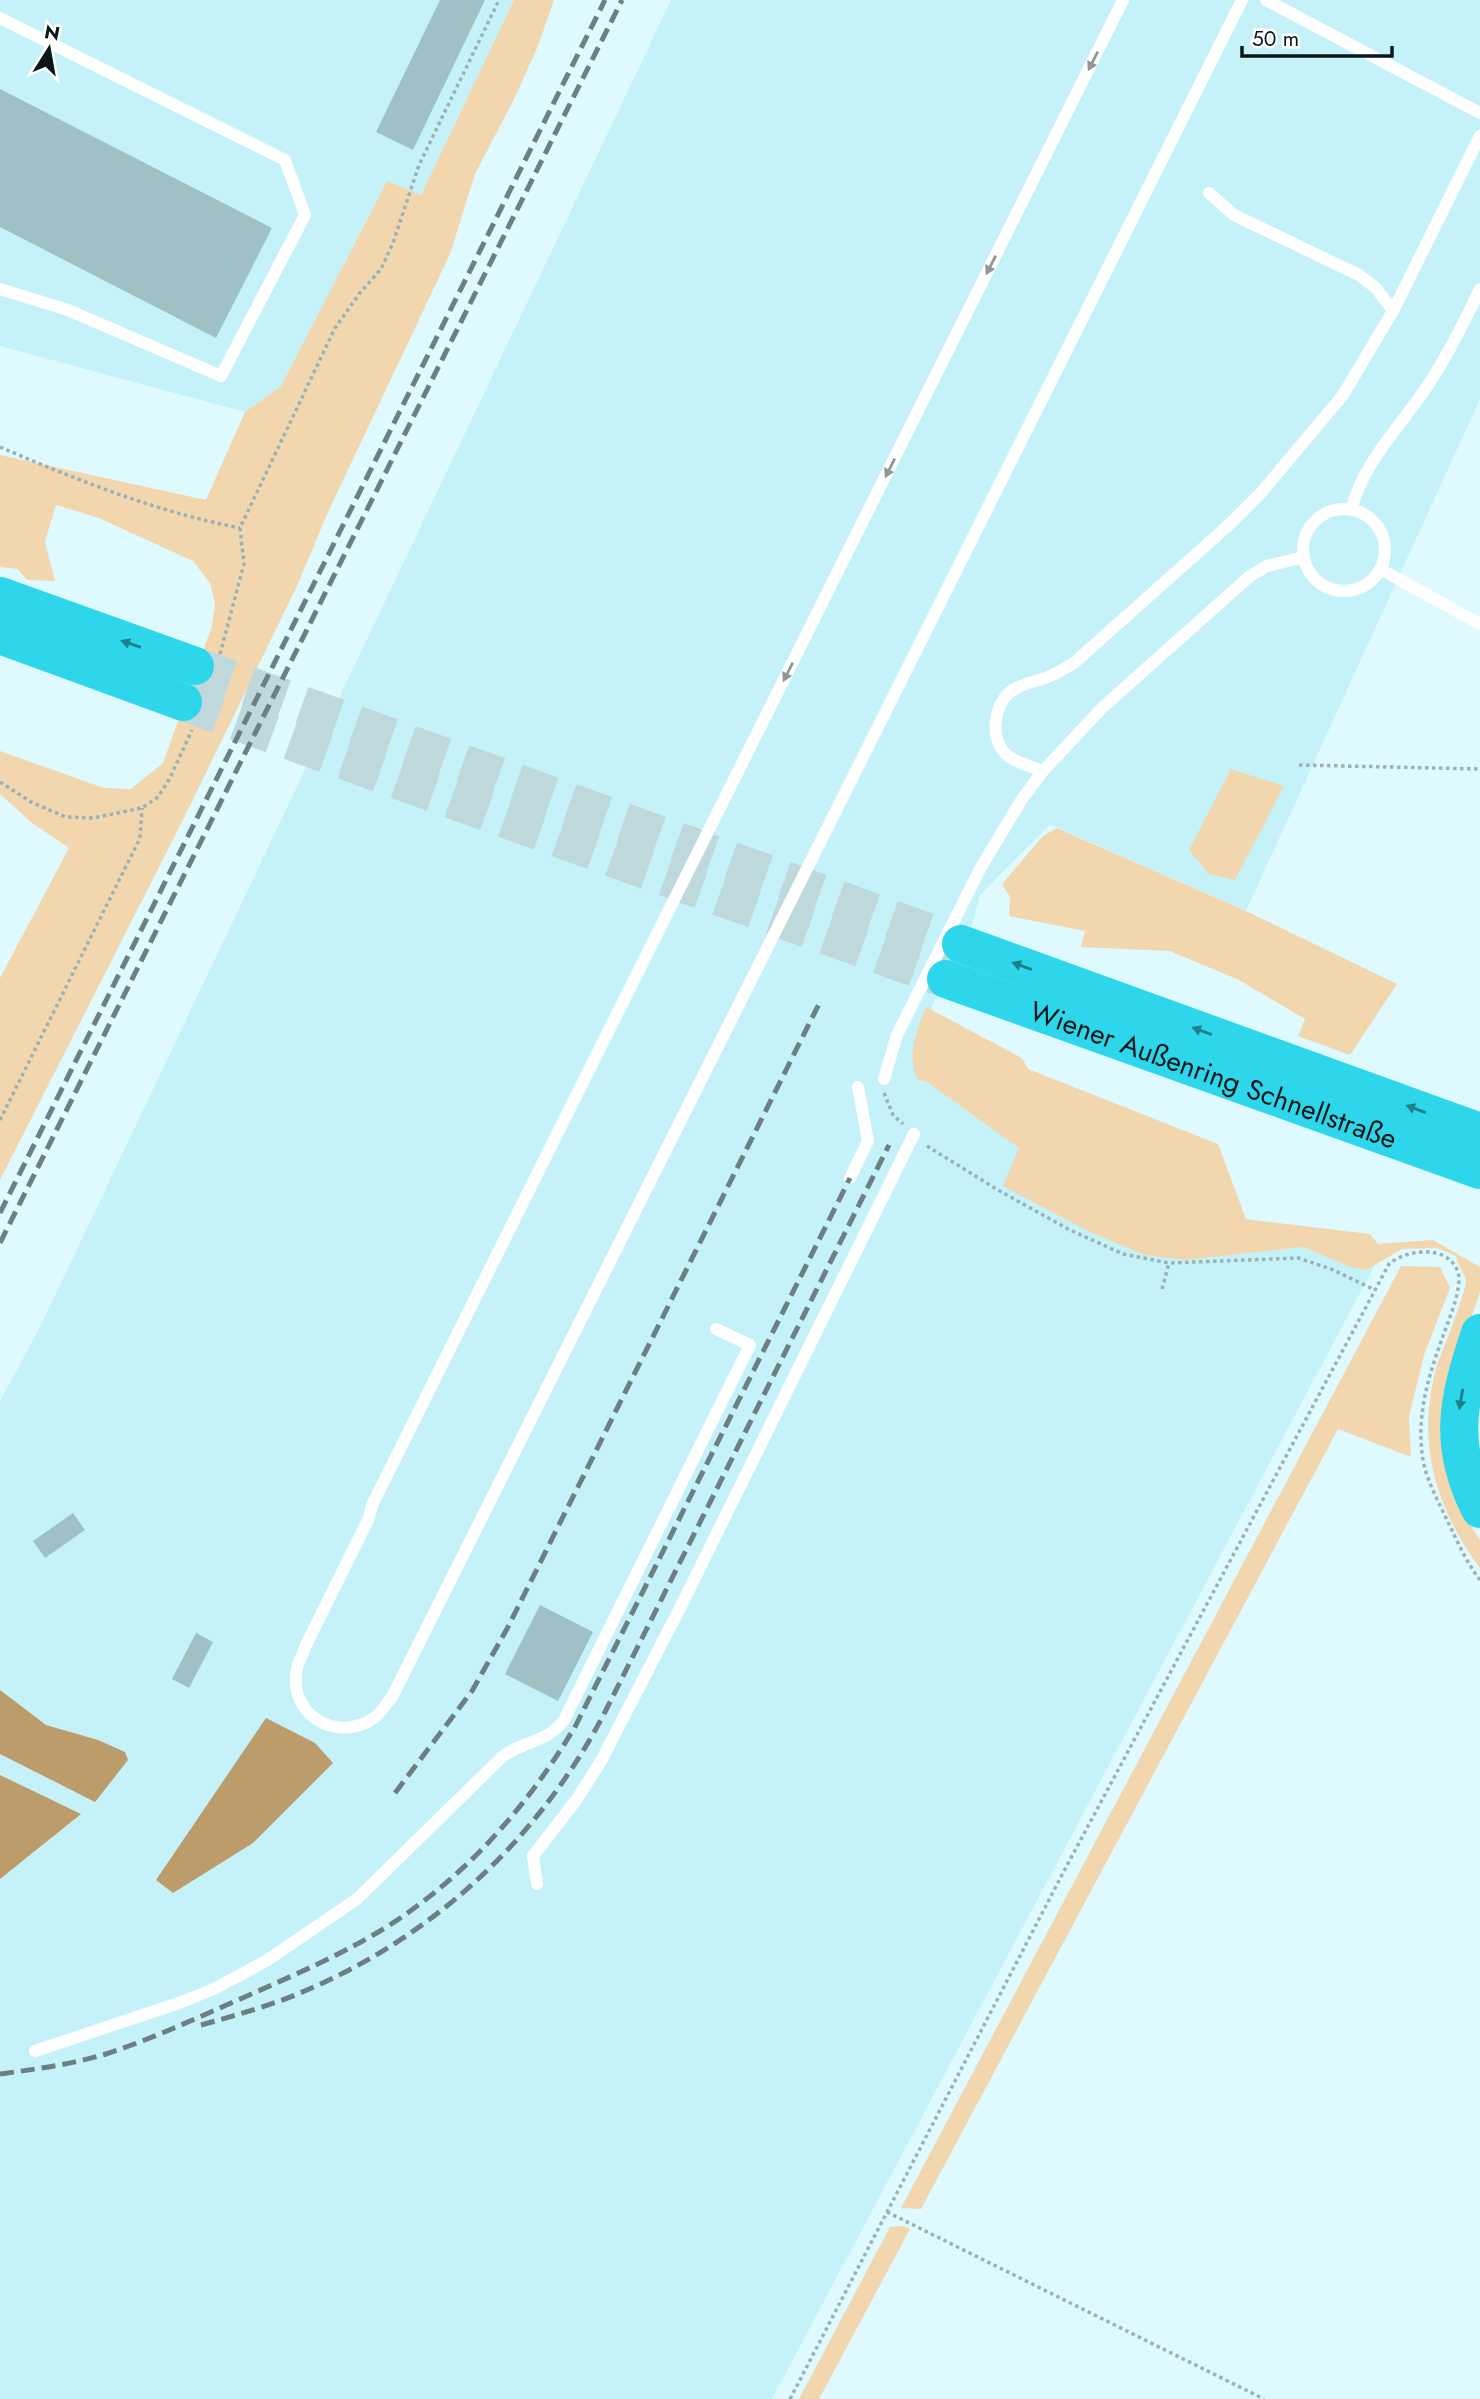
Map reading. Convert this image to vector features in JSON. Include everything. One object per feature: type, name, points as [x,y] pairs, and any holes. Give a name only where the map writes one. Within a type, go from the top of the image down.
[{"type":"highway","points":[[0,596],[195,666]]},
{"type":"highway","points":[[0,635],[183,702]]},
{"type":"highway","name":"Wiener Außenring Schnellstraße","points":[[961,944],[1480,1132]]},
{"type":"highway","name":"Wiener Außenring Schnellstraße","points":[[946,979],[1480,1171]]},
{"type":"highway","points":[[1480,1333],[1465,1379],[1459,1412],[1464,1471],[1480,1509]]},
{"type":"lane","points":[[1123,0],[378,1493],[369,1518],[305,1647],[297,1668],[297,1688],[301,1703],[310,1716],[321,1724],[335,1728],[357,1727],[376,1717],[397,1687],[1242,0]]},
{"type":"lane","points":[[1266,0],[1480,113]]},
{"type":"lane","points":[[0,18],[285,160],[305,215],[221,376],[68,310],[0,289]]},
{"type":"lane","points":[[1043,771],[1006,755],[1000,745],[995,721],[1002,701],[1010,692],[1023,685],[1047,678],[1074,663],[1260,494],[1343,395],[1393,312],[1480,136]]},
{"type":"lane","points":[[1209,193],[1234,215],[1359,275],[1376,288],[1393,312]]},
{"type":"lane","points":[[1351,510],[1357,488],[1365,473],[1426,388],[1480,289]]},
{"type":"lane","points":[[1351,510],[1369,518],[1378,528],[1385,553],[1375,577],[1364,586],[1337,590],[1324,586],[1313,577],[1304,557],[1305,538],[1311,525],[1321,516],[1332,511],[1351,510]]},
{"type":"lane","points":[[884,1079],[897,1035],[980,869],[1022,799],[1043,771],[1103,707],[1250,576],[1267,566],[1304,557]]},
{"type":"lane","points":[[1380,569],[1480,624]]},
{"type":"lane","points":[[850,1178],[868,1141],[858,1087]]},
{"type":"lane","points":[[537,1884],[533,1856],[577,1799],[601,1761],[680,1608],[914,1135]]},
{"type":"lane","points":[[35,2051],[191,1998],[239,1977],[266,1961],[357,1899],[510,1750],[557,1730],[565,1720],[750,1345],[716,1329]]},
{"type":"path","points":[[0,447],[71,477],[210,522],[240,528],[335,328],[359,294],[382,269],[419,165],[499,0]]},
{"type":"path","points":[[1299,765],[1480,769]]},
{"type":"path","points":[[0,1120],[140,838],[142,808]]},
{"type":"path","points":[[884,1079],[884,1098],[892,1115],[934,1152],[1068,1229],[1123,1254],[1169,1263],[1298,1258],[1331,1269],[1375,1290]]},
{"type":"path","points":[[790,2399],[1071,1859],[1389,1264],[1398,1256],[1409,1253]]},
{"type":"path","points":[[1162,1289],[1169,1263]]},
{"type":"path","points":[[887,2212],[1264,2399]]},
{"type":"shaded area","points":[[0,0],[514,0],[421,196],[387,181],[281,386],[245,412],[0,346]]},
{"type":"shaded area","points":[[514,0],[554,0],[538,46],[515,97],[475,174],[450,254],[328,512],[297,586],[182,822],[0,1180],[0,978],[69,848],[32,823],[0,794],[0,751],[104,788],[131,789],[163,763],[212,626],[215,604],[210,583],[193,561],[99,518],[56,505],[45,541],[55,581],[27,580],[18,569],[0,567],[0,455],[206,500],[245,412],[281,386],[387,181],[421,195]]},
{"type":"shaded area","points":[[671,0],[1480,0],[1480,399],[1246,911],[1050,824],[980,895],[972,925],[931,1008],[1102,1150],[1097,1220],[1287,1230],[1377,1261],[772,2399],[0,2399],[0,1401],[39,1329]]},
{"type":"shaded area","points":[[1231,769],[1284,786],[1235,880],[1209,874],[1189,850]]},
{"type":"shaded area","points":[[1057,828],[1246,911],[1397,984],[1350,1055],[1298,1036],[1305,1019],[1239,980],[1170,951],[1081,947],[1085,931],[1009,916],[1010,897],[1002,884],[1043,836]]},
{"type":"shaded area","points":[[926,1007],[1022,1058],[1028,1069],[1218,1144],[1246,1219],[1370,1234],[1378,1244],[1433,1240],[1480,1267],[1480,1292],[1450,1380],[1460,1509],[1480,1540],[1480,1568],[1445,1507],[1437,1486],[1429,1441],[1428,1417],[1435,1374],[1466,1281],[1456,1256],[1437,1248],[1402,1249],[1366,1270],[1353,1268],[1303,1247],[1187,1260],[1145,1255],[1088,1231],[1003,1186],[1019,1148],[927,1082],[917,1079],[913,1052],[916,1034]]},
{"type":"shaded area","points":[[1401,1266],[1440,1267],[1450,1288],[1424,1355],[1409,1417],[1411,1457],[1338,1429],[921,2209],[901,2208]]},
{"type":"shaded area","points":[[0,1690],[46,1725],[98,1740],[125,1752],[128,1760],[95,1802],[0,1754]]},
{"type":"shaded area","points":[[266,1718],[315,1743],[333,1763],[253,1843],[173,1893],[156,1880]]},
{"type":"shaded area","points":[[0,1775],[81,1814],[0,1879]]},
{"type":"shaded area","points":[[903,2226],[910,2229],[819,2399],[799,2399],[890,2227]]},
{"type":"building","points":[[440,0],[485,0],[413,150],[376,132]]},
{"type":"building","points":[[0,89],[272,228],[216,338],[0,227]]},
{"type":"building","points":[[73,1513],[85,1530],[45,1558],[33,1541]]},
{"type":"building","points":[[540,1605],[593,1632],[558,1701],[505,1674]]},
{"type":"building","points":[[196,1633],[213,1642],[189,1688],[172,1679]]},
{"type":"tunnel","points":[[195,666],[961,944]]},
{"type":"tunnel","points":[[183,702],[946,979]]},
{"type":"railway","points":[[0,1213],[605,0]]},
{"type":"railway","points":[[0,1243],[622,0]]},
{"type":"railway","points":[[395,1793],[472,1691],[508,1627],[819,1004]]},
{"type":"railway","points":[[201,2025],[307,1990],[399,1941],[480,1877],[516,1840],[549,1800],[579,1758],[605,1712],[889,1145]]},
{"type":"railway","points":[[0,2074],[69,2063],[109,2053],[179,2026],[317,1964],[368,1938],[414,1908],[468,1863],[493,1838],[537,1784],[576,1725],[850,1178]]}]
